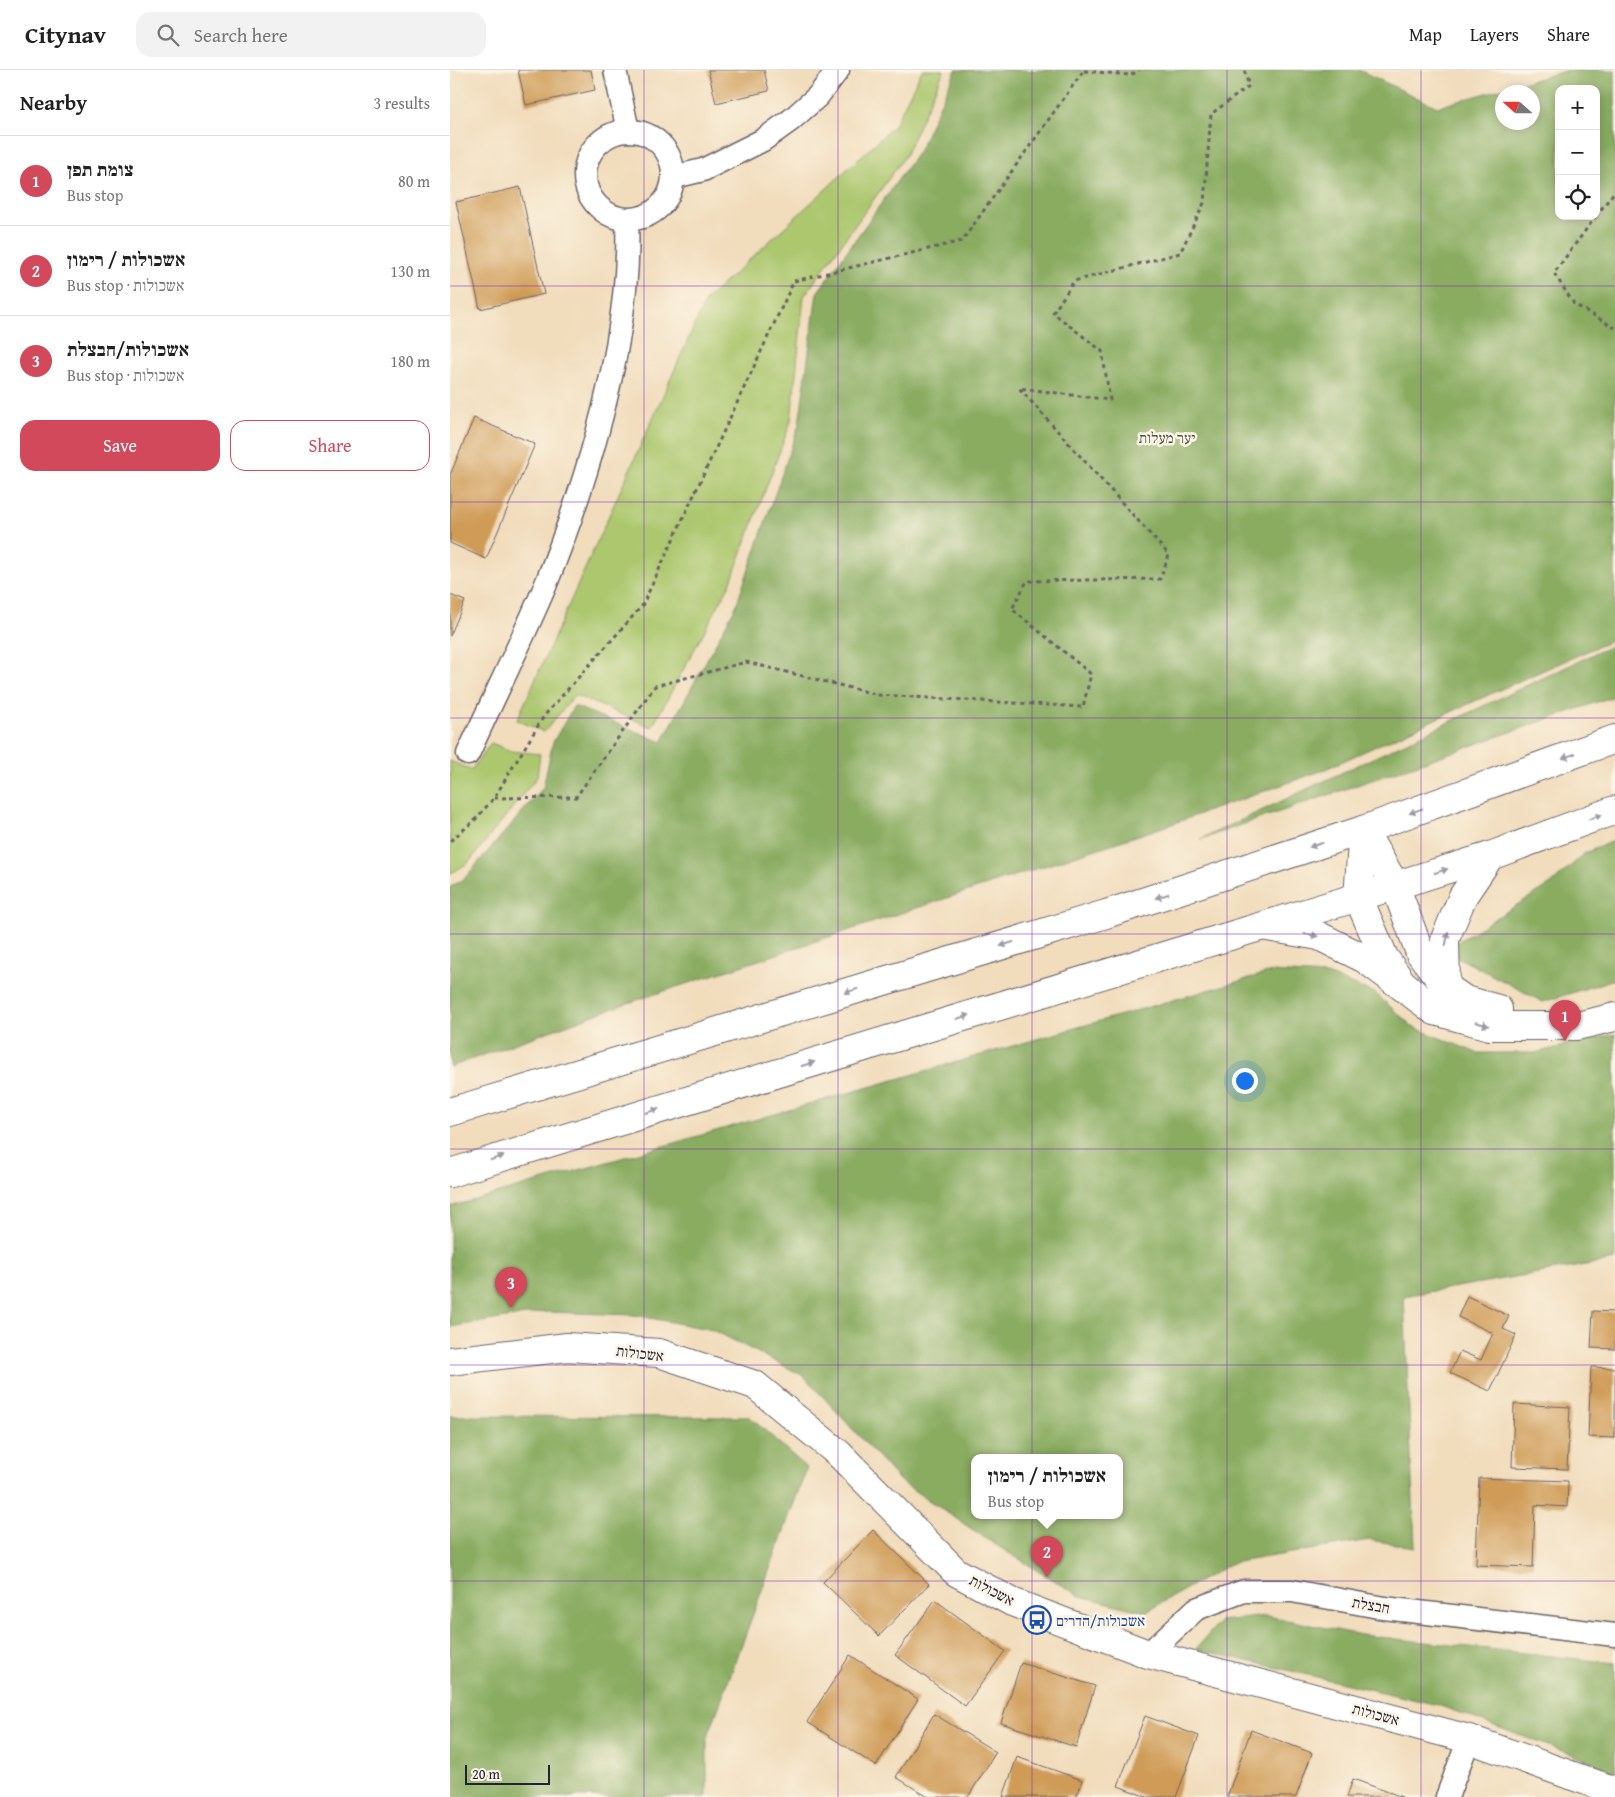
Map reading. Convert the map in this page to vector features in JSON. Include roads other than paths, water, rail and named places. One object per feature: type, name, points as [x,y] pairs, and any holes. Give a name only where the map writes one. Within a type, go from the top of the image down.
[{"type":"main road","points":[[450,1112],[1106,914],[1363,830],[1615,739]]},
{"type":"main road","points":[[450,1173],[1490,856],[1615,810]]},
{"type":"main road","points":[[1363,830],[1395,885],[1440,999]]},
{"type":"main road","points":[[1363,830],[1358,897],[1384,957],[1402,983],[1440,999],[1465,1000],[1578,1026],[1615,1017]]},
{"type":"main road","points":[[1440,999],[1445,940],[1463,896],[1490,856]]},
{"type":"main road","points":[[1263,926],[1319,936],[1440,999]]},
{"type":"main road","name":"אשכולות","points":[[450,1362],[567,1347],[659,1352],[755,1385],[838,1453],[956,1572],[1012,1602],[1148,1654],[1469,1739],[1615,1791]]},
{"type":"street","points":[[615,70],[628,131]]},
{"type":"street","points":[[674,177],[704,170],[763,140],[791,120],[818,96],[838,70]]},
{"type":"street","points":[[628,131],[645,134],[658,141],[670,157],[674,177],[671,191],[659,208],[647,216],[627,220],[613,217],[596,205],[586,187],[585,173],[588,159],[600,142],[612,135],[628,131]]},
{"type":"street","points":[[468,754],[545,586],[585,477],[605,404],[620,329],[629,255],[627,220]]},
{"type":"street","name":"חבצלת","points":[[1148,1654],[1196,1609],[1244,1591],[1292,1591],[1384,1608],[1610,1628]]},
{"type":"street","points":[[1447,1797],[1469,1739]]},
{"type":"place","name":"צומת תפן","points":[[1565,1041]]},
{"type":"place","name":"אשכולות/חבצלת","points":[[511,1308]]},
{"type":"place","name":"אשכולות / רימון","points":[[1047,1577]]},
{"type":"place","name":"אשכולות/הדרים","points":[[1037,1620]]},
{"type":"park label","name":"יער מעלות","points":[[1167,437]]}]
